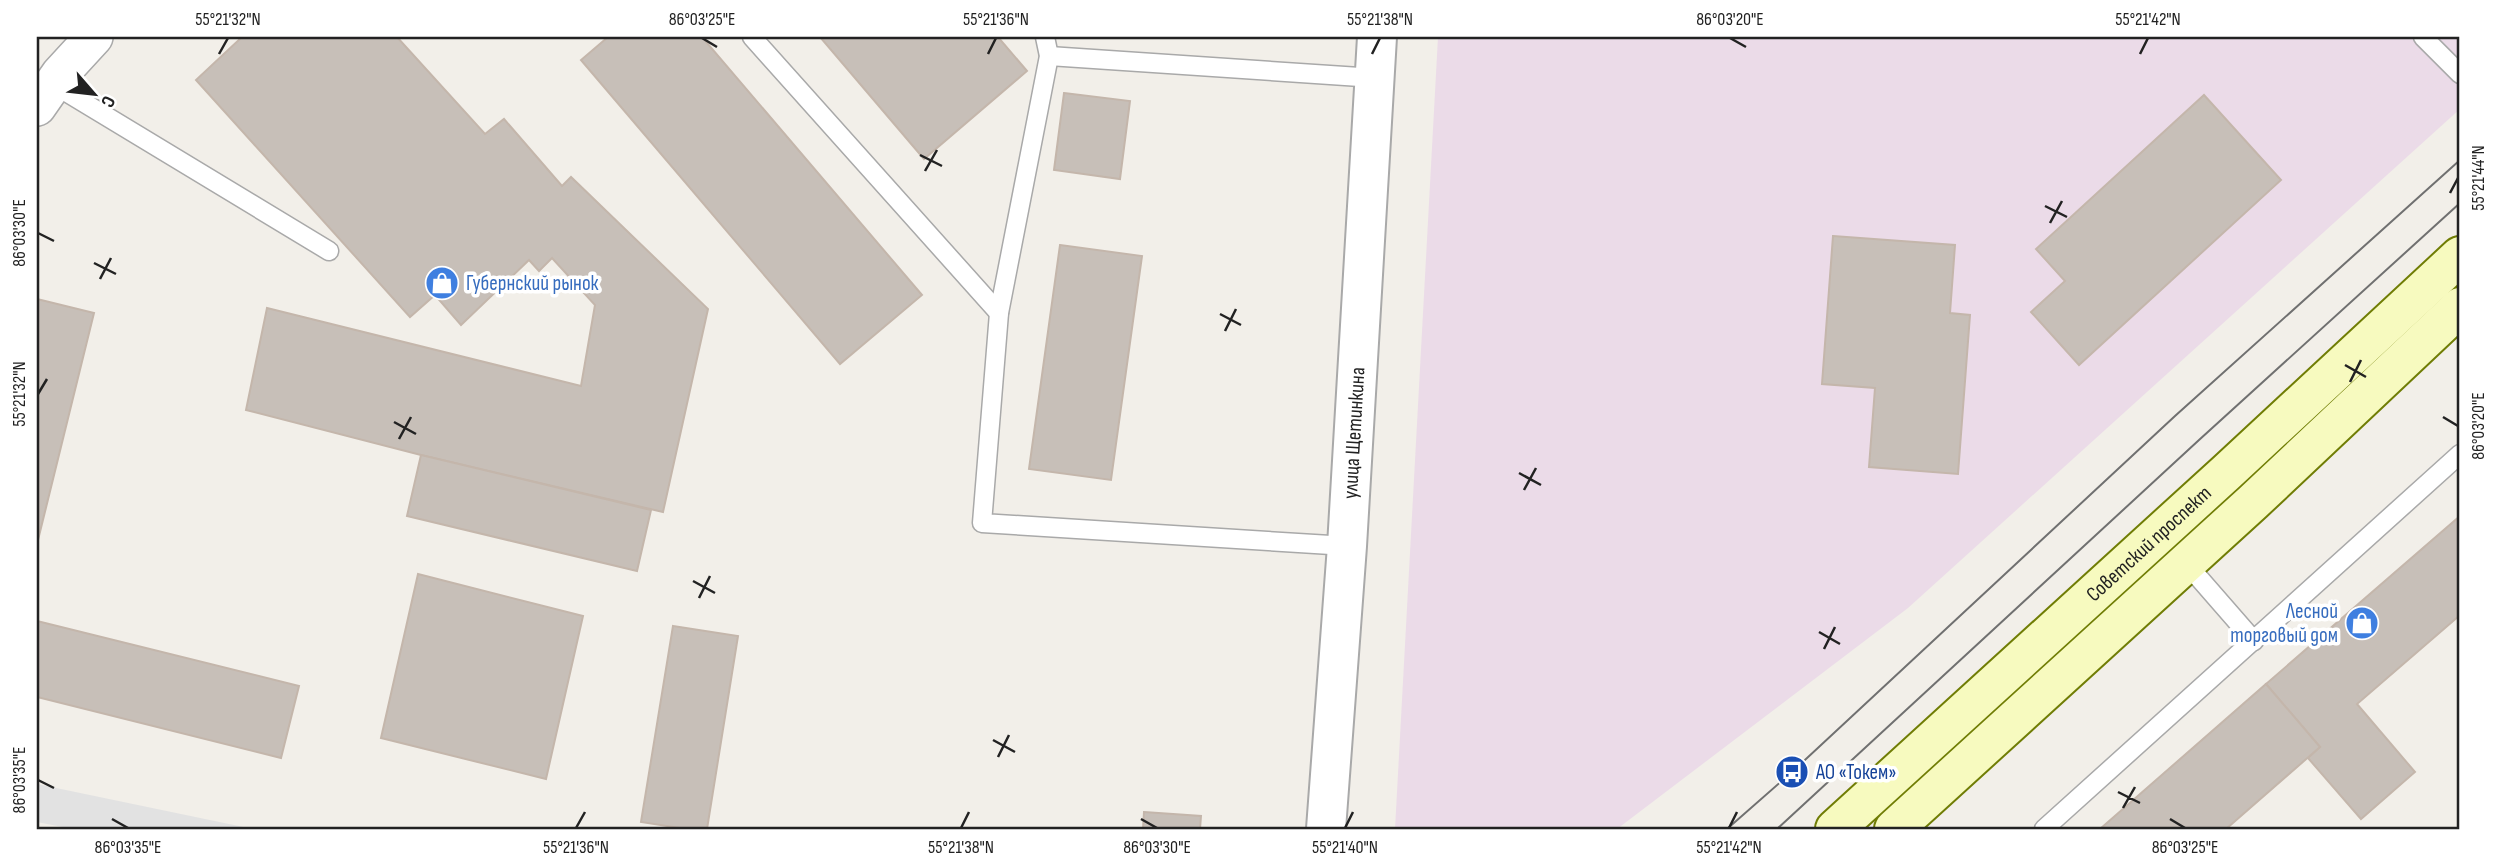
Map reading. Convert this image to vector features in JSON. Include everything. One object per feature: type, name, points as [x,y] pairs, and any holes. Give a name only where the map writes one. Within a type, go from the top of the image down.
[{"type":"main road","name":"Советский проспект","points":[[1835,829],[2460,256]]},
{"type":"main road","name":"Советский проспект","points":[[1894,829],[2186,563],[2460,307]]},
{"type":"street","points":[[45,95],[94,37]]},
{"type":"street","name":"улица Щетинкина","points":[[1326,829],[1347,546],[1377,37]]},
{"type":"lane","points":[[752,37],[999,313]]},
{"type":"lane","points":[[1045,37],[1049,56],[999,313],[982,523],[1347,546]]},
{"type":"lane","points":[[2423,37],[2457,62]]},
{"type":"lane","points":[[1049,56],[1375,78]]},
{"type":"lane","points":[[45,95],[329,251]]},
{"type":"lane","points":[[2044,829],[2460,454]]},
{"type":"lane","points":[[2186,563],[2254,641]]},
{"type":"shaded area","points":[[1438,37],[2460,37],[2460,109],[1908,608],[1617,829],[1395,829]]},
{"type":"shaded area","points":[[37,784],[253,829],[73,829],[37,822]]},
{"type":"building","name":"Губернский рынок","points":[[242,37],[397,37],[485,134],[504,119],[562,186],[571,177],[708,309],[663,512],[421,455],[246,410],[267,308],[581,386],[595,305],[552,258],[539,271],[529,260],[461,325],[435,295],[410,317],[196,80]]},
{"type":"building","points":[[608,37],[702,37],[922,295],[840,364],[581,60]]},
{"type":"building","points":[[820,37],[998,37],[1027,71],[924,159]]},
{"type":"building","points":[[1064,93],[1130,101],[1120,179],[1054,170]]},
{"type":"building","points":[[2204,95],[2281,180],[2079,365],[2031,312],[2065,281],[2036,249]]},
{"type":"building","points":[[1833,236],[1955,245],[1950,313],[1970,315],[1958,474],[1869,467],[1875,388],[1822,384]]},
{"type":"building","points":[[1060,245],[1142,256],[1111,480],[1029,469]]},
{"type":"building","points":[[37,299],[94,313],[38,540],[37,540]]},
{"type":"building","points":[[421,455],[651,510],[637,571],[407,516]]},
{"type":"building","points":[[2460,516],[2460,615],[2357,704],[2415,772],[2361,819],[2308,758],[2320,747],[2266,684]]},
{"type":"building","points":[[418,574],[583,616],[546,779],[381,738]]},
{"type":"building","points":[[37,621],[299,686],[281,758],[37,697]]},
{"type":"building","points":[[673,626],[738,636],[707,829],[686,829],[641,822]]},
{"type":"building","points":[[2266,684],[2320,747],[2226,829],[2100,829]]},
{"type":"building","points":[[1144,812],[1201,816],[1200,829],[1143,829]]},
{"type":"tram line","points":[[1727,829],[1792,772],[2175,416],[2460,160]]},
{"type":"tram line","points":[[1777,829],[2460,203]]},
{"type":"place","name":"Губернский рынок","points":[[442,283]]},
{"type":"place","name":"Лесной торговый дом","points":[[2362,623]]},
{"type":"place","name":"АО «Токем»","points":[[1792,772]]}]
